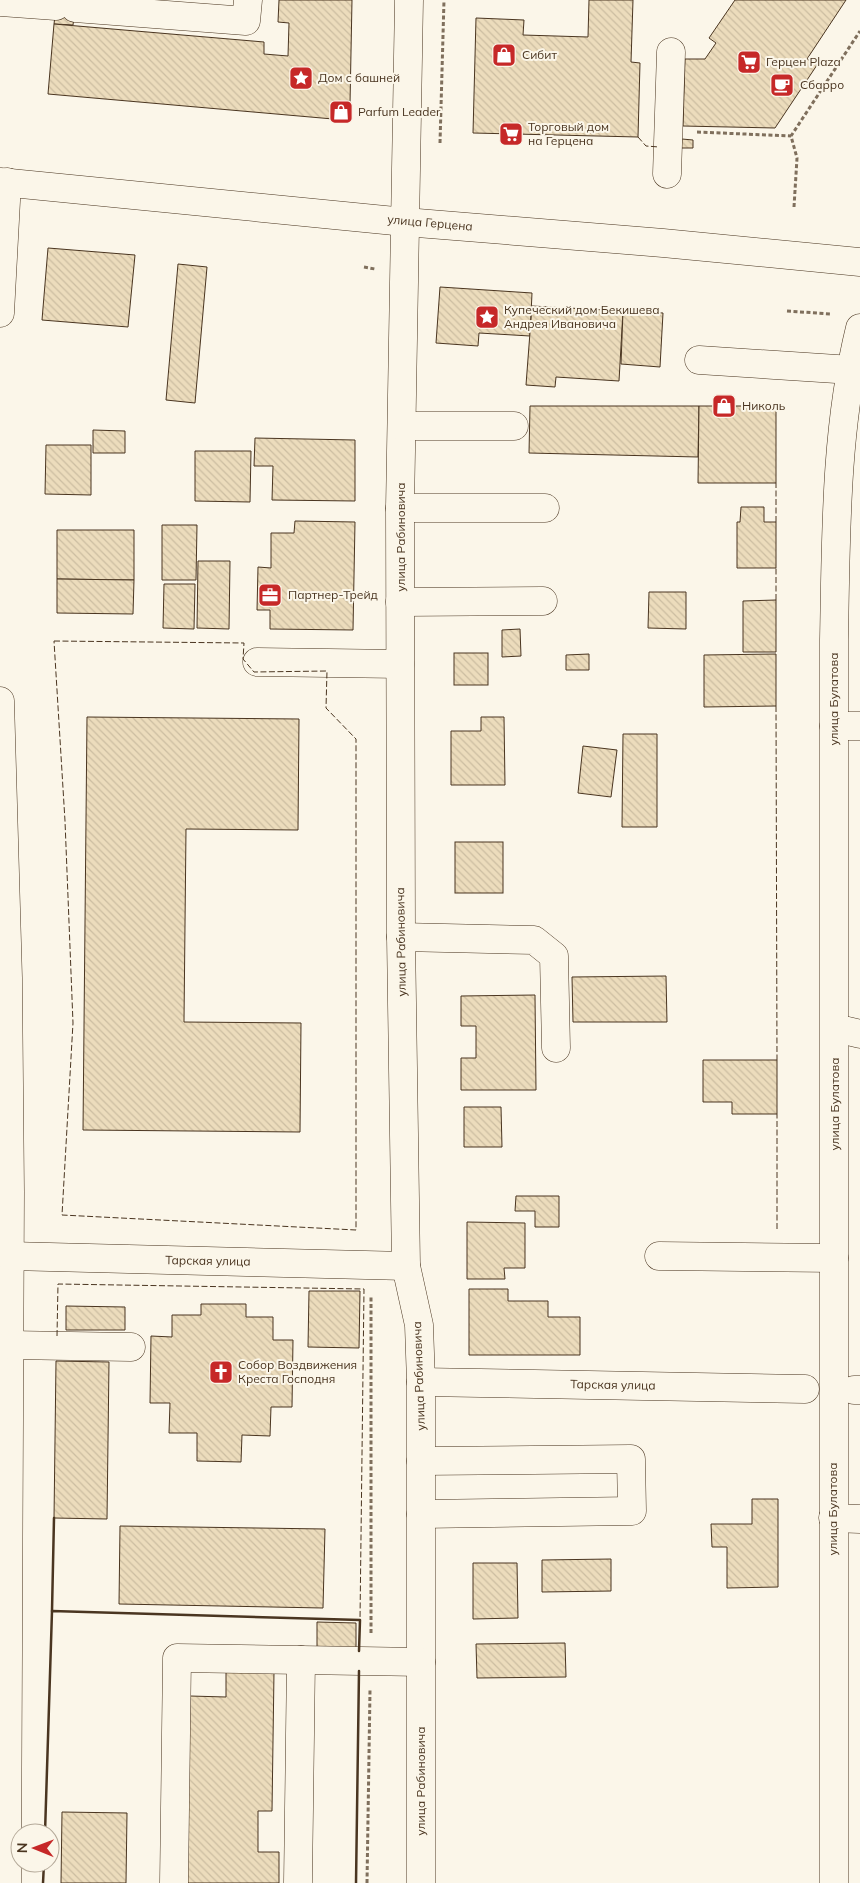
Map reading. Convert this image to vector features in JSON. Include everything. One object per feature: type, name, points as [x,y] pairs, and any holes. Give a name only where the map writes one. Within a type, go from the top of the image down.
[{"type":"street","points":[[0,2],[246,22],[248,0]]},
{"type":"street","name":"улица Рабиновича","points":[[409,0],[400,508],[400,937],[406,1266],[419,1325],[421,1382],[421,1883]]},
{"type":"street","points":[[667,174],[671,52]]},
{"type":"street","points":[[0,312],[4,182]]},
{"type":"street","name":"улица Герцена","points":[[4,182],[405,222],[673,243],[860,262]]},
{"type":"street","name":"улица Булатова","points":[[834,1883],[834,1258],[848,1031],[847,726],[834,631],[840,455],[860,328]]},
{"type":"street","points":[[699,360],[852,370]]},
{"type":"street","points":[[402,426],[514,426]]},
{"type":"street","points":[[400,508],[545,508]]},
{"type":"street","points":[[400,602],[543,601]]},
{"type":"street","points":[[257,662],[400,664]]},
{"type":"street","points":[[0,701],[4,1031],[10,1256],[10,1345],[5,1373],[4,1784],[7,1883]]},
{"type":"street","points":[[400,937],[534,940],[554,956],[556,1048]]},
{"type":"street","name":"Тарская улица","points":[[10,1256],[406,1266]]},
{"type":"street","points":[[659,1256],[834,1258]]},
{"type":"street","points":[[10,1345],[131,1347]]},
{"type":"street","name":"Тарская улица","points":[[421,1382],[805,1389]]},
{"type":"street","points":[[421,1462],[631,1459],[632,1511],[422,1514]]},
{"type":"street","points":[[833,1518],[860,1519]]},
{"type":"street","points":[[174,1883],[177,1658],[421,1662]]},
{"type":"street","points":[[298,1883],[301,1660]]},
{"type":"path","points":[[440,143],[444,0]]},
{"type":"path","points":[[794,208],[797,158],[791,136],[860,31]]},
{"type":"path","points":[[697,132],[791,136]]},
{"type":"path","points":[[364,267],[380,269]]},
{"type":"path","points":[[787,311],[831,314]]},
{"type":"path","points":[[371,1290],[372,1495]]},
{"type":"building","points":[[57,0],[75,8],[73,25],[54,24]]},
{"type":"building","points":[[279,0],[352,0],[350,104],[333,119],[48,94],[54,24],[264,42],[264,54],[288,56],[289,23],[278,22]]},
{"type":"building","points":[[589,0],[633,0],[631,62],[640,63],[638,137],[473,133],[476,18],[524,20],[523,35],[588,37]]},
{"type":"building","name":"Герцен Plaza","points":[[735,0],[846,0],[807,59],[817,65],[775,128],[683,126],[685,59],[705,59],[716,43],[709,38]]},
{"type":"building","points":[[682,139],[693,140],[693,148],[681,148]]},
{"type":"building","points":[[48,248],[135,255],[128,327],[42,320]]},
{"type":"building","points":[[178,264],[207,267],[195,403],[166,400]]},
{"type":"building","points":[[440,287],[532,293],[530,336],[479,333],[478,346],[436,343]]},
{"type":"building","points":[[532,306],[623,311],[619,381],[556,377],[555,387],[526,385]]},
{"type":"building","points":[[623,311],[663,313],[660,367],[621,364]]},
{"type":"building","points":[[530,406],[699,406],[698,457],[529,453]]},
{"type":"building","points":[[699,406],[776,406],[776,483],[698,483]]},
{"type":"building","points":[[93,430],[125,431],[125,453],[93,453]]},
{"type":"building","points":[[255,438],[355,440],[355,501],[272,500],[273,466],[254,466]]},
{"type":"building","points":[[46,445],[91,445],[91,495],[45,494]]},
{"type":"building","points":[[195,451],[251,451],[250,502],[195,501]]},
{"type":"building","points":[[741,507],[764,507],[764,522],[776,522],[776,568],[737,568],[737,522],[740,522]]},
{"type":"building","points":[[295,521],[355,522],[353,630],[270,629],[270,610],[257,610],[258,567],[271,568],[271,533],[294,533]]},
{"type":"building","points":[[162,525],[197,525],[196,580],[162,580]]},
{"type":"building","points":[[57,530],[134,530],[134,580],[57,579]]},
{"type":"building","points":[[198,561],[230,561],[229,629],[197,628]]},
{"type":"building","points":[[57,579],[134,580],[133,614],[57,613]]},
{"type":"building","points":[[164,584],[195,584],[194,629],[163,628]]},
{"type":"building","points":[[649,592],[686,592],[686,629],[648,628]]},
{"type":"building","points":[[776,600],[776,652],[743,652],[743,601]]},
{"type":"building","points":[[520,629],[521,656],[502,657],[502,630]]},
{"type":"building","points":[[454,653],[488,653],[488,685],[454,685]]},
{"type":"building","points":[[589,654],[589,670],[566,670],[566,655]]},
{"type":"building","points":[[776,654],[776,706],[704,707],[704,655]]},
{"type":"building","points":[[87,717],[299,719],[298,830],[186,829],[184,1022],[301,1023],[300,1132],[83,1130]]},
{"type":"building","points":[[481,717],[504,717],[505,785],[451,785],[451,731],[481,731]]},
{"type":"building","points":[[623,734],[657,734],[657,827],[622,827]]},
{"type":"building","points":[[583,746],[617,750],[611,797],[578,793]]},
{"type":"building","points":[[455,842],[503,842],[503,893],[455,893]]},
{"type":"building","points":[[666,976],[667,1022],[573,1022],[572,977]]},
{"type":"building","points":[[535,995],[536,1090],[461,1090],[461,1058],[476,1058],[476,1026],[461,1026],[461,996]]},
{"type":"building","points":[[703,1060],[777,1060],[777,1114],[732,1114],[732,1102],[703,1102]]},
{"type":"building","points":[[464,1107],[501,1107],[502,1147],[464,1147]]},
{"type":"building","points":[[516,1196],[559,1196],[559,1227],[535,1227],[535,1211],[515,1211]]},
{"type":"building","points":[[467,1222],[525,1223],[525,1268],[504,1268],[505,1279],[467,1279]]},
{"type":"building","points":[[469,1289],[508,1289],[508,1301],[548,1301],[548,1317],[580,1317],[580,1355],[469,1355]]},
{"type":"building","points":[[309,1291],[360,1291],[359,1348],[308,1347]]},
{"type":"building","name":"Собор Воздвижения Креста Господня","points":[[201,1304],[246,1304],[246,1317],[273,1317],[273,1340],[293,1340],[292,1407],[271,1407],[270,1436],[242,1435],[241,1462],[197,1461],[197,1433],[169,1433],[170,1403],[150,1403],[151,1336],[172,1337],[172,1315],[201,1315]]},
{"type":"building","points":[[66,1306],[125,1307],[125,1330],[66,1330]]},
{"type":"building","points":[[56,1361],[109,1362],[107,1519],[54,1518]]},
{"type":"building","points":[[752,1499],[778,1499],[778,1587],[727,1588],[727,1547],[712,1547],[711,1524],[752,1524]]},
{"type":"building","points":[[120,1526],[325,1529],[323,1608],[119,1604]]},
{"type":"building","points":[[611,1559],[611,1591],[542,1592],[542,1560]]},
{"type":"building","points":[[473,1563],[517,1563],[518,1618],[473,1619]]},
{"type":"building","points":[[317,1622],[356,1623],[356,1650],[317,1649]]},
{"type":"building","points":[[565,1643],[566,1677],[477,1678],[476,1644]]},
{"type":"building","points":[[226,1671],[274,1672],[272,1811],[258,1811],[258,1852],[279,1852],[279,1883],[187,1883],[190,1696],[226,1697]]},
{"type":"building","points":[[62,1812],[127,1813],[126,1883],[61,1883]]},
{"type":"fence","points":[[638,137],[646,146],[659,147]]},
{"type":"fence","points":[[776,483],[776,522]]},
{"type":"fence","points":[[776,568],[776,600]]},
{"type":"fence","points":[[54,641],[244,643],[243,659],[254,672],[327,671],[326,708],[356,739],[356,1230],[62,1215],[73,1023],[65,821],[54,641]]},
{"type":"fence","points":[[776,706],[777,1060]]},
{"type":"fence","points":[[777,1114],[777,1229]]},
{"type":"fence","points":[[57,1336],[58,1284],[364,1289],[360,1620]]},
{"type":"wall","points":[[52,1611],[54,1518]]},
{"type":"wall","points":[[45,1823],[52,1611],[360,1620],[359,1651]]},
{"type":"wall","points":[[356,1883],[359,1671]]},
{"type":"wall","points":[[43,1883],[44,1873]]},
{"type":"place","name":"Сибит","points":[[504,55]]},
{"type":"place","name":"Герцен Plaza","points":[[749,62]]},
{"type":"place","name":"Дом с башней","points":[[301,78]]},
{"type":"place","name":"Сбарро","points":[[782,85]]},
{"type":"place","name":"Parfum Leader","points":[[341,112]]},
{"type":"place","name":"Торговый дом на Герцена","points":[[511,134]]},
{"type":"place","name":"Купеческий дом Бекишева Андрея Ивановича","points":[[487,317]]},
{"type":"place","name":"Николь","points":[[724,406]]},
{"type":"place","name":"Партнер-Трейд","points":[[270,595]]},
{"type":"place","name":"Собор Воздвижения Креста Господня","points":[[221,1372]]}]
